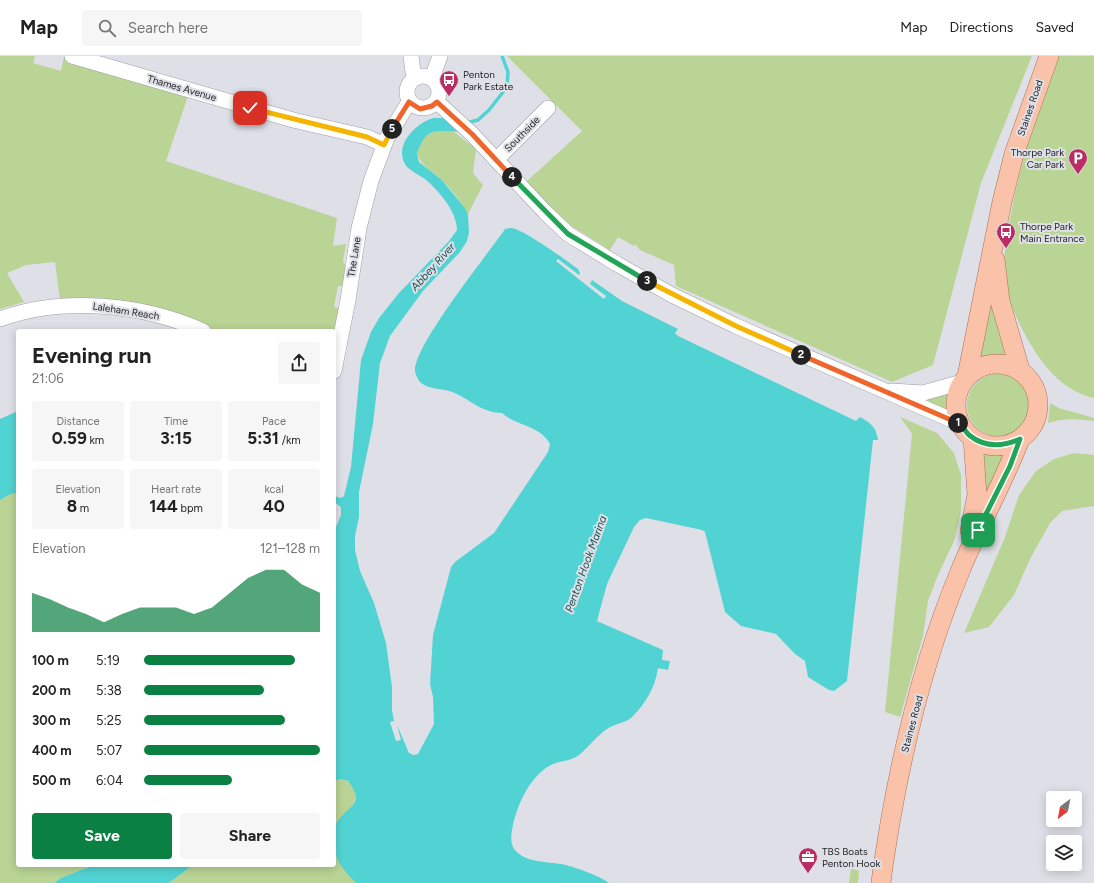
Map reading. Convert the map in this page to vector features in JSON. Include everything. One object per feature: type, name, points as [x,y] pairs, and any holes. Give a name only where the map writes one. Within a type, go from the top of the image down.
[{"type":"main road","name":"Staines Road","points":[[965,379],[995,231],[1014,154],[1049,56]]},
{"type":"main road","name":"Staines Road","points":[[995,231],[995,261],[1000,301],[1020,370]]},
{"type":"main road","points":[[998,363],[1010,365],[1020,370],[1035,388],[1038,407],[1033,425],[1020,439],[1009,444],[996,446],[984,444],[973,438],[961,424],[957,414],[956,403],[965,379],[976,369],[998,363]]},
{"type":"main road","name":"Staines Road","points":[[961,569],[977,495],[973,438]]},
{"type":"main road","name":"Staines Road","points":[[881,883],[897,786],[906,744],[937,634],[961,569],[1010,466],[1020,439]]},
{"type":"street","name":"Thames Avenue","points":[[72,56],[293,120],[367,137],[384,145]]},
{"type":"street","points":[[411,56],[413,72],[416,78]]},
{"type":"street","points":[[432,78],[440,56]]},
{"type":"street","points":[[426,76],[432,78],[439,89],[437,102],[426,109],[420,109],[409,102],[406,89],[409,83],[416,78],[426,76]]},
{"type":"street","name":"The Lane","points":[[336,360],[362,210],[384,145],[409,102]]},
{"type":"street","points":[[437,102],[472,134],[545,212],[568,234],[672,295],[736,326],[961,424]]},
{"type":"street","name":"Southside","points":[[496,160],[548,108]]},
{"type":"street","name":"Laleham Reach","points":[[0,319],[34,309],[89,305],[151,314],[177,321],[198,329]]},
{"type":"street","points":[[882,390],[923,393],[965,379]]},
{"type":"green space","points":[[0,56],[35,56],[33,63],[61,71],[64,57],[189,93],[166,161],[337,218],[333,246],[346,244],[343,262],[346,267],[345,287],[338,286],[334,307],[343,309],[336,347],[336,329],[212,329],[168,313],[60,300],[55,262],[26,265],[7,273],[24,302],[0,309]]},
{"type":"green space","points":[[507,56],[1032,56],[981,183],[933,365],[892,382],[676,286],[674,265],[640,250],[635,244],[634,246],[618,237],[610,250],[573,227],[554,211],[526,182],[582,131]]},
{"type":"green space","points":[[1059,56],[1094,56],[1094,398],[1076,392],[1061,382],[1036,353],[1025,335],[1012,306],[1003,271],[1014,197],[1026,149],[1041,102]]},
{"type":"green space","points":[[437,131],[454,132],[476,149],[473,173],[483,185],[468,214],[453,192],[442,180],[424,165],[417,153],[420,144],[424,139]]},
{"type":"green space","points":[[991,277],[1011,360],[986,360],[974,365]]},
{"type":"green space","points":[[998,374],[1015,379],[1020,383],[1024,388],[1029,405],[1024,422],[1020,427],[1015,431],[998,436],[981,431],[976,427],[972,422],[967,405],[972,388],[976,383],[981,379]]},
{"type":"green space","points":[[954,389],[950,403],[951,413],[922,398]]},
{"type":"green space","points":[[1050,403],[1059,408],[1094,418],[1094,421],[1071,419],[1048,423]]},
{"type":"green space","points":[[900,417],[937,433],[954,453],[961,475],[961,510],[955,539],[938,575],[928,601],[923,636],[900,717],[885,712],[912,434]]},
{"type":"green space","points":[[983,450],[1009,452],[986,499]]},
{"type":"green space","points":[[1074,453],[1094,455],[1094,506],[1062,511],[1050,523],[1030,559],[1014,595],[989,627],[964,633],[1005,537],[1019,495],[1036,471],[1054,459]]},
{"type":"green space","points":[[16,493],[16,867],[89,867],[61,878],[54,883],[0,883],[0,500],[11,494]]},
{"type":"green space","points":[[341,779],[351,784],[355,794],[355,800],[353,805],[336,827],[336,780]]},
{"type":"green space","points":[[336,853],[337,859],[356,883],[169,883],[190,867],[336,867]]},
{"type":"green space","points":[[851,868],[859,871],[858,883],[849,883]]},
{"type":"water","name":"Penton Hook Marina","points":[[433,118],[448,118],[463,131],[434,132],[425,137],[417,153],[419,162],[442,180],[464,207],[468,214],[469,233],[467,241],[460,252],[423,291],[390,336],[380,363],[373,424],[359,492],[359,517],[355,536],[355,550],[360,571],[374,603],[386,643],[392,687],[392,710],[394,721],[390,722],[396,741],[401,740],[397,725],[409,753],[413,755],[418,754],[434,724],[433,697],[430,684],[433,635],[451,567],[455,562],[494,533],[548,452],[550,444],[546,438],[534,429],[514,421],[502,413],[483,409],[451,391],[423,385],[419,381],[415,372],[418,358],[426,341],[453,300],[505,229],[517,229],[525,233],[564,259],[578,269],[580,273],[579,275],[558,259],[556,261],[604,299],[606,296],[590,284],[592,280],[622,301],[678,329],[675,333],[678,336],[856,421],[860,417],[872,426],[876,432],[878,440],[873,440],[847,681],[834,691],[829,690],[808,677],[805,661],[795,654],[776,634],[741,626],[725,612],[705,532],[702,530],[646,518],[640,520],[634,527],[607,584],[597,621],[663,650],[662,660],[670,661],[668,670],[658,668],[655,682],[649,695],[642,706],[630,719],[607,729],[576,757],[553,764],[538,775],[527,790],[518,808],[511,836],[513,847],[522,856],[533,860],[572,867],[593,874],[609,883],[356,883],[340,865],[336,854],[336,824],[353,805],[356,796],[348,781],[341,779],[336,780],[336,527],[341,515],[341,507],[336,503],[336,497],[341,498],[344,496],[351,467],[361,360],[371,332],[379,318],[399,293],[449,241],[457,230],[454,216],[441,195],[425,179],[406,166],[402,157],[402,150],[408,136],[426,121]]},
{"type":"water","points":[[16,412],[16,493],[11,494],[0,500],[0,419]]},
{"type":"water","points":[[89,867],[190,867],[169,883],[54,883],[61,878]]},
{"type":"waterway","name":"Abbey River","points":[[466,123],[478,120],[489,110],[507,87],[508,72],[502,56]]},
{"type":"place","name":"Penton Park Estate","points":[[449,97]]},
{"type":"place","name":"Thorpe Park Car Park","points":[[1078,175]]},
{"type":"place","name":"Thorpe Park Main Entrance","points":[[1006,249]]},
{"type":"place","name":"TBS Boats Penton Hook","points":[[808,874]]},
{"type":"route","points":[[250,108],[293,120],[367,137],[384,145],[409,102],[420,109],[426,109],[437,102],[472,134],[545,212],[568,234],[628,271],[672,295],[736,326],[882,390],[899,399],[961,424],[966,432],[984,444],[996,446],[1009,444],[1020,439],[1010,466],[978,530]]}]
